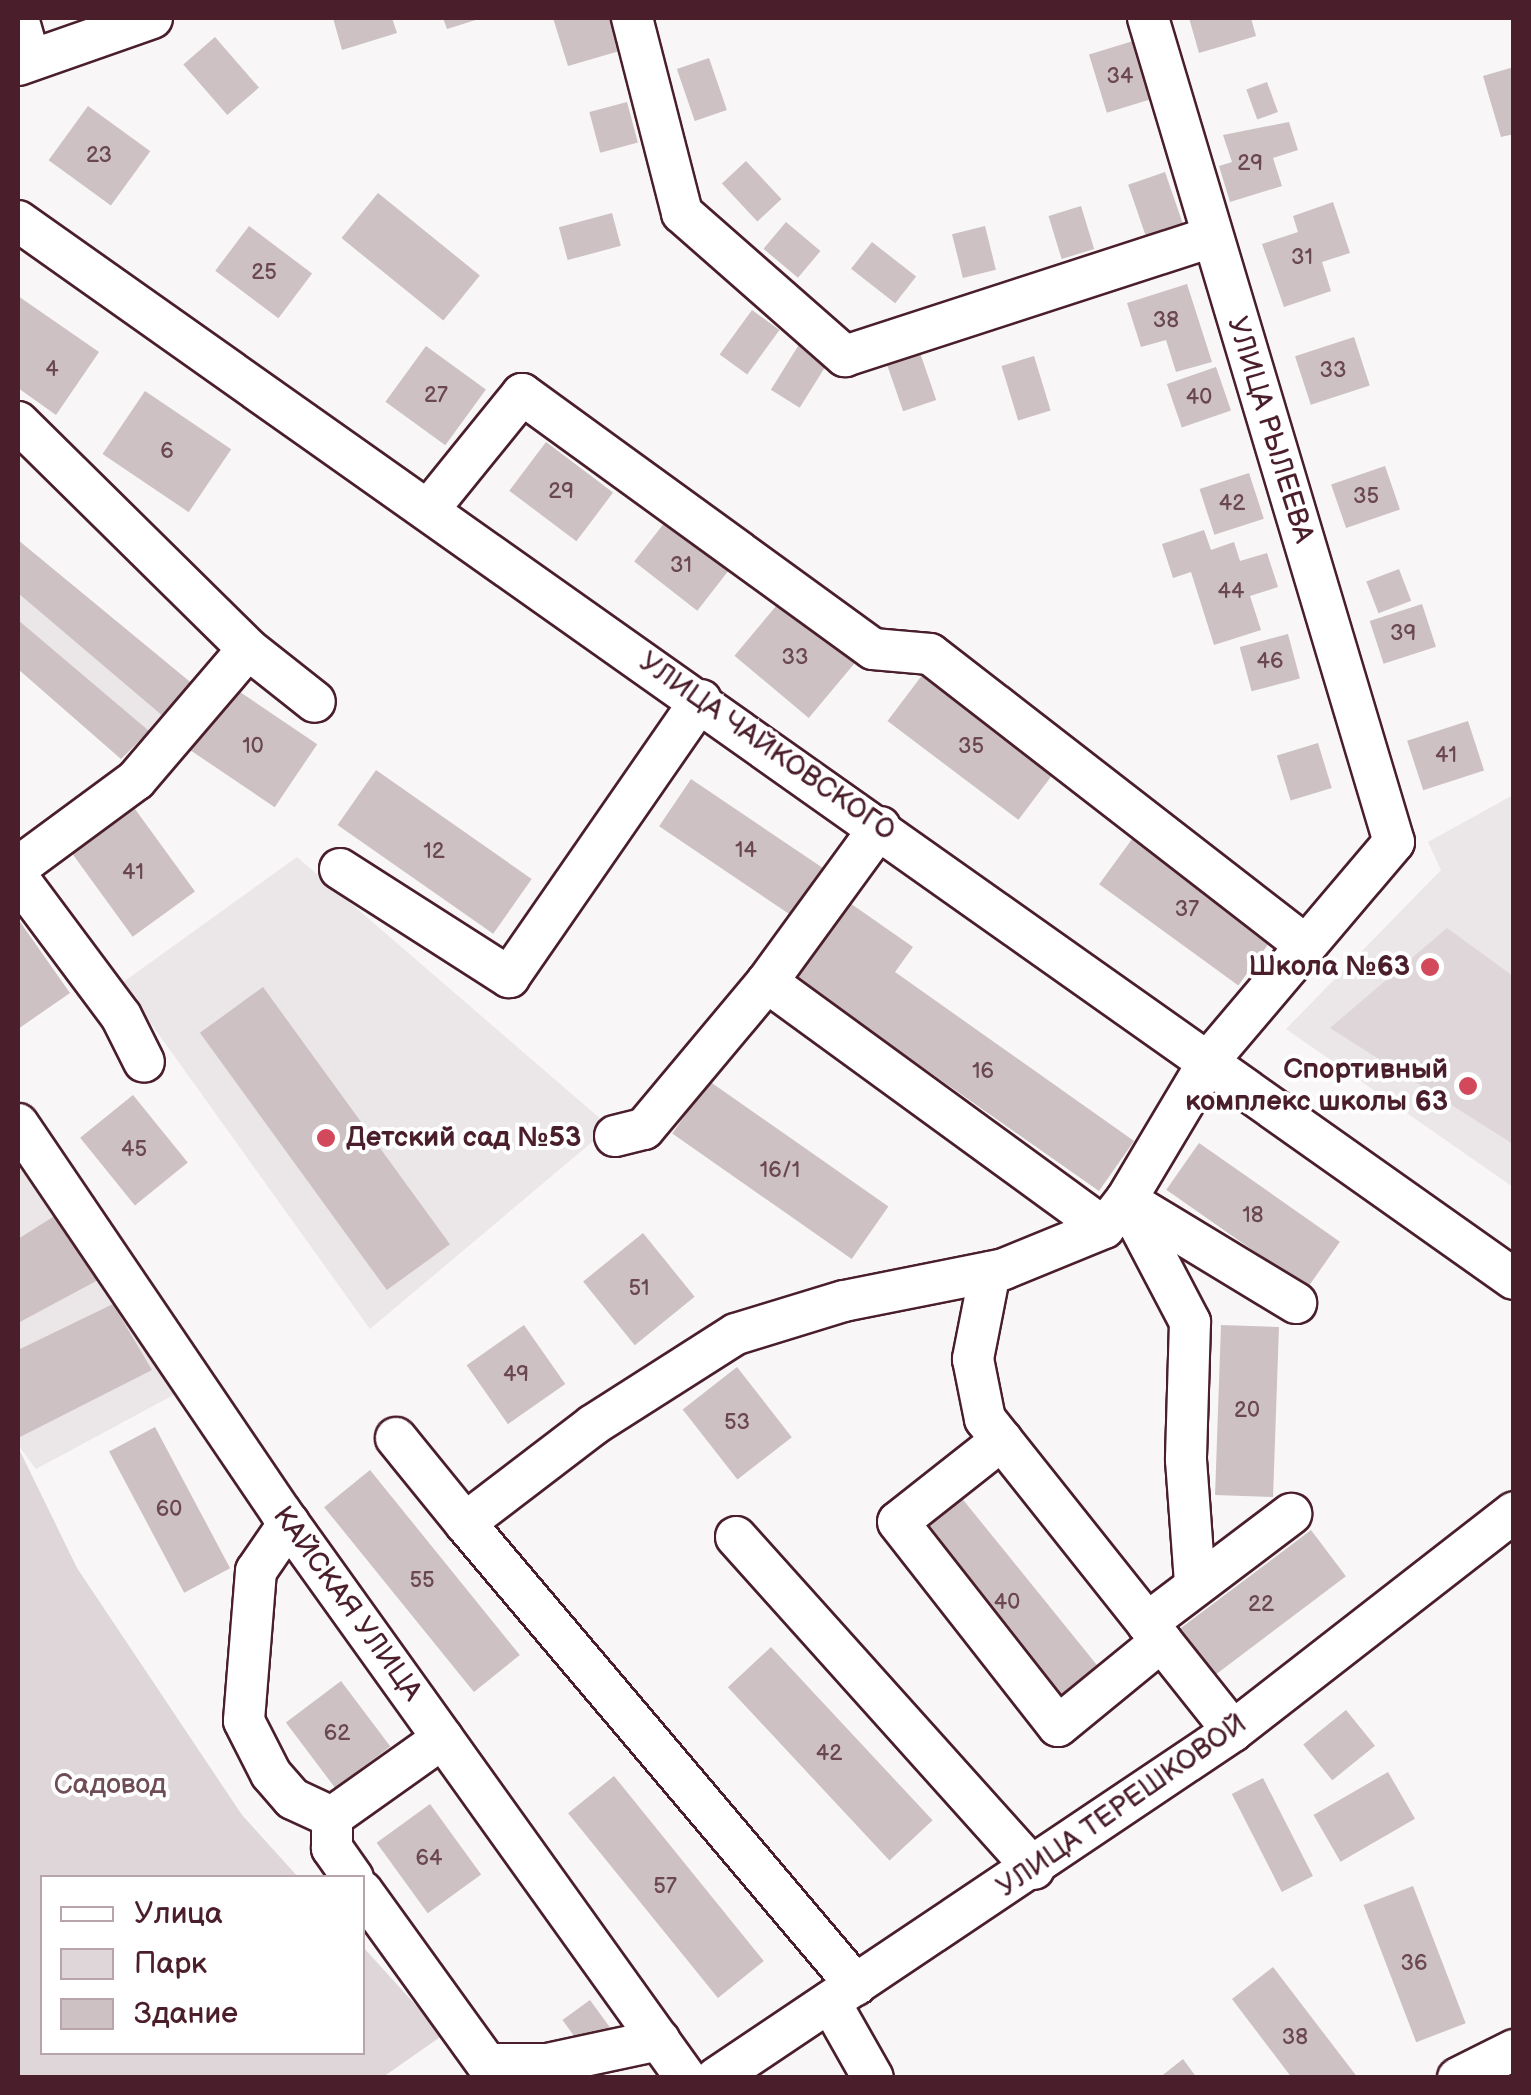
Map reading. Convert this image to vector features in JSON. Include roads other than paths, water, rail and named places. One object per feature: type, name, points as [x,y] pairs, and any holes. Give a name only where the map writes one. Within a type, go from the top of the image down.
[{"type":"street","points":[[18,18],[23,61],[152,18]]},
{"type":"street","points":[[632,18],[682,213],[845,356],[1212,237]]},
{"type":"street","name":"УЛИЦА РЫЛЕЕВА","points":[[1148,18],[1394,842],[1303,943]]},
{"type":"street","name":"УЛИЦА ЧАЙКОВСКОГО","points":[[18,221],[1210,1059],[1513,1278]]},
{"type":"street","points":[[428,509],[522,394],[873,649],[930,654],[1303,943],[1210,1059],[1115,1214],[990,1272],[844,1301],[736,1334],[593,1425],[465,1522]]},
{"type":"street","points":[[18,422],[248,649],[315,702]]},
{"type":"street","points":[[18,868],[136,780],[248,649]]},
{"type":"street","points":[[340,869],[509,977],[701,700]]},
{"type":"street","points":[[615,1136],[644,1128],[767,982],[880,827]]},
{"type":"street","points":[[18,878],[121,1016],[144,1062]]},
{"type":"street","points":[[767,982],[1115,1214],[1296,1304]]},
{"type":"street","name":"КАЙСКАЯ УЛИЦА","points":[[18,1124],[288,1524],[686,2078]]},
{"type":"street","points":[[1115,1214],[1190,1322],[1186,1460],[1195,1584]]},
{"type":"street","points":[[990,1272],[973,1359],[986,1419],[1232,1731]]},
{"type":"street","points":[[396,1438],[843,1994],[874,2078]]},
{"type":"street","points":[[1002,1440],[898,1522],[1058,1726],[1154,1632],[1195,1584],[1291,1514]]},
{"type":"street","name":"УЛИЦА ТЕРЕШКОВОЙ","points":[[716,2078],[1034,1868],[1232,1731],[1514,1512]]},
{"type":"street","points":[[288,1524],[256,1571],[244,1721],[271,1774],[293,1798],[332,1817]]},
{"type":"street","points":[[736,1536],[1034,1868]]},
{"type":"street","points":[[332,1817],[442,1738]]},
{"type":"street","points":[[332,1817],[332,1848],[351,1875]]},
{"type":"street","points":[[365,1896],[477,2071],[547,2064],[660,2040]]},
{"type":"street","points":[[1458,2078],[1514,2050]]},
{"type":"place","name":"Школа №63","points":[[1430,967]]},
{"type":"place","name":"Спортивный комплекс школы 63","points":[[1468,1086]]},
{"type":"place","name":"Детский сад №53","points":[[326,1138]]},
{"type":"park label","name":"Садовод","points":[[110,1785]]}]
